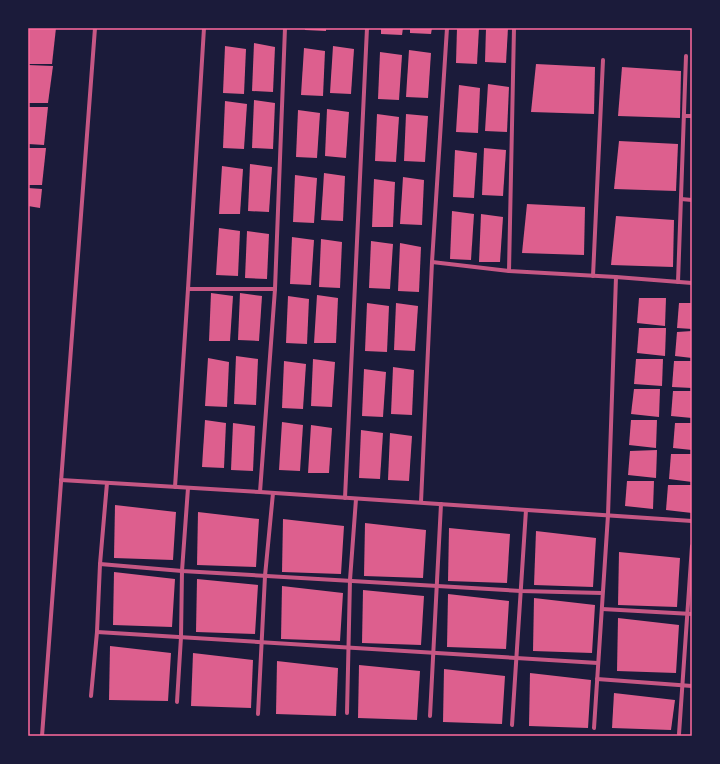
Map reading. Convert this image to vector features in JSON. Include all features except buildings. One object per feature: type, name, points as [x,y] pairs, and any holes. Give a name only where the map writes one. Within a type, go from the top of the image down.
[{"type":"street","points":[[42,736],[95,28]]},
{"type":"street","points":[[175,487],[204,28]]},
{"type":"street","points":[[260,492],[274,289],[285,28]]},
{"type":"street","points":[[345,498],[367,28]]},
{"type":"street","points":[[421,502],[432,262],[447,28]]},
{"type":"street","points":[[509,271],[514,28]]},
{"type":"street","points":[[678,282],[686,56]]},
{"type":"street","points":[[593,276],[603,60]]},
{"type":"street","points":[[684,116],[692,116]]},
{"type":"street","points":[[681,199],[692,200]]},
{"type":"street","points":[[432,262],[509,271],[692,283]]},
{"type":"street","points":[[594,728],[608,515],[616,277]]},
{"type":"street","points":[[188,289],[274,289]]},
{"type":"street","points":[[61,480],[421,502],[692,521]]},
{"type":"street","points":[[91,696],[107,483]]},
{"type":"street","points":[[177,702],[181,637],[182,571],[188,488]]},
{"type":"street","points":[[258,714],[265,576],[272,493]]},
{"type":"street","points":[[347,713],[350,580],[356,499]]},
{"type":"street","points":[[430,716],[441,504]]},
{"type":"street","points":[[512,725],[526,510]]},
{"type":"street","points":[[679,734],[692,546]]},
{"type":"street","points":[[100,564],[182,571],[521,591],[602,593]]},
{"type":"street","points":[[602,609],[692,614]]},
{"type":"street","points":[[97,632],[598,663]]},
{"type":"street","points":[[597,679],[692,686]]}]
